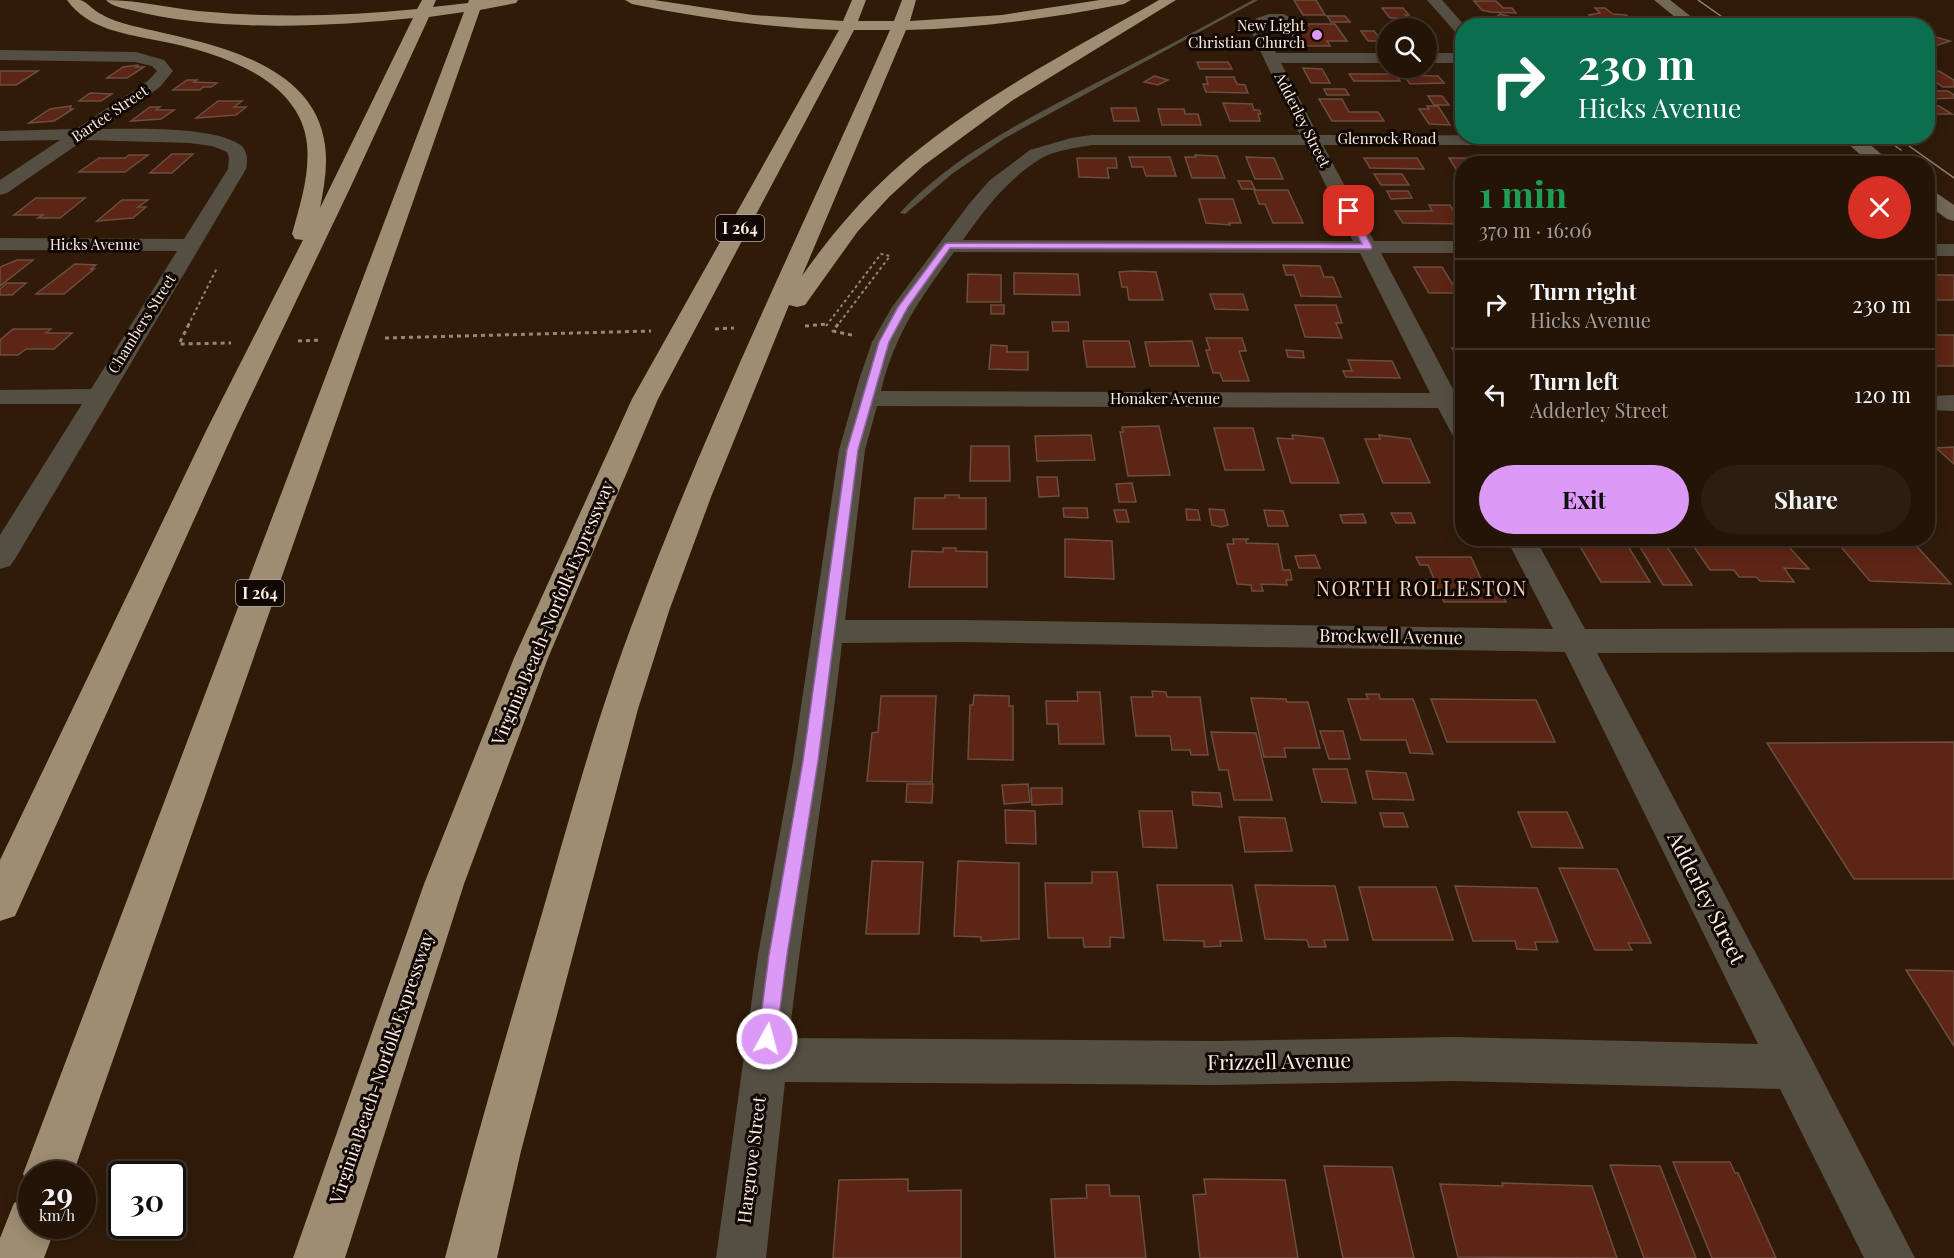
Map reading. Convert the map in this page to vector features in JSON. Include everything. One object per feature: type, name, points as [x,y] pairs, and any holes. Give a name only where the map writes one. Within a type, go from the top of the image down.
[{"type":"highway","points":[[74,0],[89,13],[112,25],[193,45],[237,59],[276,81],[299,104],[313,131],[316,150],[313,196],[289,291]]},
{"type":"highway","points":[[112,0],[168,12],[226,18],[316,19],[379,16],[511,0]]},
{"type":"highway","points":[[0,903],[221,429],[429,0]]},
{"type":"highway","name":"I 264","points":[[53,1161],[476,0]]},
{"type":"highway","points":[[632,0],[689,12],[784,23],[872,25],[966,22],[1064,12],[1124,0]]},
{"type":"highway","points":[[832,55],[837,21],[844,0]]},
{"type":"highway","name":"Virginia Beach-Norfolk Expressway","points":[[319,1258],[444,884],[531,658],[645,399],[832,55],[859,0]]},
{"type":"highway","points":[[471,1258],[497,1151],[620,709],[653,611],[696,497],[746,376],[860,119],[909,0]]},
{"type":"highway","points":[[746,376],[836,244],[872,202],[915,162],[994,104],[1169,0]]},
{"type":"highway","points":[[18,1258],[25,1239]]},
{"type":"street","points":[[1434,0],[1455,23]]},
{"type":"street","points":[[1661,0],[1685,18]]},
{"type":"street","name":"Adderley Street","points":[[1284,18],[1266,19],[1259,22],[1256,27],[1368,247],[1454,400]]},
{"type":"street","name":"Bartee Street","points":[[0,55],[108,56],[151,60],[163,66],[165,72],[154,84],[0,189]]},
{"type":"street","points":[[1270,58],[1377,58]]},
{"type":"street","points":[[1437,58],[1455,58]]},
{"type":"street","points":[[0,136],[77,136]]},
{"type":"street","name":"Chambers Street","points":[[0,559],[237,169],[239,159],[235,150],[223,143],[204,138],[77,136]]},
{"type":"street","name":"Glenrock Road","points":[[1211,138],[1455,139]]},
{"type":"street","name":"Hargrove Street","points":[[741,1258],[778,955],[811,761],[852,450],[884,342],[903,307],[948,246],[996,185],[1020,165],[1048,149],[1092,140],[1211,138]]},
{"type":"street","points":[[1858,144],[1874,156]]},
{"type":"street","points":[[1935,201],[1954,215]]},
{"type":"street","name":"Hicks Avenue","points":[[0,244],[190,245]]},
{"type":"street","points":[[948,246],[1455,247]]},
{"type":"street","points":[[1935,250],[1954,250]]},
{"type":"street","points":[[0,397],[97,396]]},
{"type":"street","name":"Honaker Avenue","points":[[867,398],[1454,400]]},
{"type":"street","points":[[1935,403],[1954,403]]},
{"type":"street","name":"Adderley Street","points":[[1524,546],[1890,1258]]},
{"type":"street","name":"Brockwell Avenue","points":[[828,632],[986,631],[1575,641],[1954,640]]},
{"type":"street","name":"Frizzell Avenue","points":[[764,1060],[1215,1063],[1454,1059],[1793,1067]]},
{"type":"path","points":[[802,326],[826,326],[880,254],[890,256],[833,332],[884,342]]},
{"type":"path","points":[[217,268],[179,344],[239,342]]},
{"type":"path","points":[[706,329],[742,328]]},
{"type":"path","points":[[382,338],[658,330]]},
{"type":"path","points":[[287,341],[322,340]]},
{"type":"building","points":[[1294,0],[1316,0],[1325,15],[1303,15]]},
{"type":"building","points":[[1474,1],[1496,1],[1503,8],[1512,8],[1516,13],[1482,10]]},
{"type":"building","points":[[1382,8],[1403,8],[1409,15],[1405,15],[1408,18],[1390,18]]},
{"type":"building","points":[[1595,8],[1605,8],[1613,14],[1626,15],[1630,18],[1593,18],[1589,15],[1600,13]]},
{"type":"building","points":[[1500,14],[1516,18],[1495,18]]},
{"type":"building","points":[[1327,16],[1345,16],[1350,22],[1331,22]]},
{"type":"building","name":"New Light Christian Church","points":[[1287,24],[1335,24],[1347,41],[1327,41],[1330,46],[1298,46]]},
{"type":"building","points":[[1361,31],[1374,31],[1377,35],[1377,41],[1368,41]]},
{"type":"building","points":[[1935,37],[1950,41],[1935,46]]},
{"type":"building","points":[[1197,62],[1228,62],[1232,69],[1200,69]]},
{"type":"building","points":[[139,65],[136,67],[144,67],[127,78],[107,78],[123,67]]},
{"type":"building","points":[[1303,68],[1322,69],[1330,83],[1311,83]]},
{"type":"building","points":[[0,71],[38,71],[16,85],[0,85]]},
{"type":"building","points":[[1935,71],[1954,80],[1954,87],[1943,87],[1935,82]]},
{"type":"building","points":[[1349,74],[1377,74],[1377,78],[1398,78],[1400,81],[1354,81]]},
{"type":"building","points":[[1154,76],[1168,80],[1158,85],[1144,82]]},
{"type":"building","points":[[1437,76],[1444,83],[1410,84],[1406,78],[1437,78]]},
{"type":"building","points":[[1206,77],[1234,77],[1237,84],[1245,85],[1248,93],[1206,92],[1203,84],[1208,84]]},
{"type":"building","points":[[187,80],[217,83],[200,90],[173,90]]},
{"type":"building","points":[[1324,89],[1345,89],[1349,95],[1327,95]]},
{"type":"building","points":[[1935,91],[1948,91],[1954,95],[1954,98],[1935,99]]},
{"type":"building","points":[[90,93],[112,94],[101,101],[79,101]]},
{"type":"building","points":[[1428,96],[1442,96],[1449,105],[1434,105]]},
{"type":"building","points":[[1319,99],[1342,99],[1349,112],[1378,112],[1384,121],[1332,121]]},
{"type":"building","points":[[218,101],[242,101],[234,107],[246,107],[236,115],[196,118]]},
{"type":"building","points":[[1223,103],[1252,104],[1254,110],[1259,110],[1261,114],[1258,114],[1260,121],[1230,121]]},
{"type":"building","points":[[71,106],[70,109],[73,109],[54,121],[29,123],[50,109]]},
{"type":"building","points":[[1427,106],[1438,106],[1450,125],[1429,124],[1419,109],[1429,109]]},
{"type":"building","points":[[1935,106],[1939,106],[1952,114],[1935,114]]},
{"type":"building","points":[[150,107],[160,107],[156,110],[174,110],[161,119],[131,121]]},
{"type":"building","points":[[1111,108],[1136,108],[1139,121],[1114,121]]},
{"type":"building","points":[[1158,109],[1184,109],[1185,114],[1198,114],[1201,125],[1162,125]]},
{"type":"building","points":[[172,154],[193,154],[172,173],[150,173]]},
{"type":"building","points":[[129,155],[148,155],[125,172],[79,172],[99,158],[125,158]]},
{"type":"building","points":[[1195,155],[1217,156],[1225,178],[1192,178],[1185,157],[1196,157]]},
{"type":"building","points":[[1129,157],[1170,157],[1176,176],[1146,176],[1143,167],[1132,167]]},
{"type":"building","points":[[1246,157],[1274,158],[1283,179],[1255,179]]},
{"type":"building","points":[[1077,158],[1116,158],[1117,168],[1107,168],[1109,178],[1079,177]]},
{"type":"building","points":[[1364,158],[1417,158],[1424,169],[1370,168]]},
{"type":"building","points":[[1449,158],[1455,158],[1455,167]]},
{"type":"building","points":[[1374,174],[1402,174],[1409,185],[1381,185]]},
{"type":"building","points":[[1238,181],[1251,181],[1255,189],[1242,189]]},
{"type":"building","points":[[1254,190],[1288,190],[1303,223],[1273,223],[1265,204],[1259,204]]},
{"type":"building","points":[[1387,191],[1408,191],[1412,198],[1391,199]]},
{"type":"building","points":[[36,198],[85,198],[60,218],[38,218],[43,215],[14,215]]},
{"type":"building","points":[[1199,199],[1233,199],[1241,223],[1229,223],[1230,225],[1206,223]]},
{"type":"building","points":[[122,200],[148,200],[138,207],[146,207],[133,218],[97,221]]},
{"type":"building","points":[[1429,205],[1450,205],[1455,214],[1455,224],[1403,223],[1395,211],[1432,211]]},
{"type":"building","points":[[17,260],[33,260],[0,286],[0,267]]},
{"type":"building","points":[[75,264],[96,265],[64,294],[36,294]]},
{"type":"building","points":[[1283,265],[1320,266],[1324,277],[1333,277],[1341,297],[1301,296],[1294,275],[1286,275]]},
{"type":"building","points":[[1414,267],[1442,267],[1455,288],[1455,293],[1429,293]]},
{"type":"building","points":[[1119,272],[1156,272],[1163,300],[1129,300],[1127,287],[1122,287]]},
{"type":"building","points":[[1014,273],[1078,274],[1080,295],[1014,294]]},
{"type":"building","points":[[968,274],[1001,275],[1001,302],[967,302]]},
{"type":"building","points":[[1935,275],[1954,275],[1954,300],[1935,300]]},
{"type":"building","points":[[7,283],[26,283],[12,295],[0,295],[0,289]]},
{"type":"building","points":[[1210,294],[1243,294],[1248,310],[1215,309]]},
{"type":"building","points":[[991,305],[1004,305],[1004,314],[991,314]]},
{"type":"building","points":[[1295,305],[1336,305],[1342,323],[1336,323],[1342,338],[1305,337]]},
{"type":"building","points":[[1052,322],[1068,322],[1069,331],[1053,331]]},
{"type":"building","points":[[13,329],[51,329],[46,333],[72,333],[54,349],[26,349],[18,355],[0,355],[0,340]]},
{"type":"building","points":[[1935,335],[1954,335],[1954,366],[1935,366]]},
{"type":"building","points":[[1206,338],[1242,338],[1246,351],[1239,351],[1249,381],[1223,381],[1220,373],[1213,373],[1206,350],[1210,350]]},
{"type":"building","points":[[1083,341],[1129,341],[1135,367],[1087,367]]},
{"type":"building","points":[[1192,341],[1199,366],[1150,366],[1145,342]]},
{"type":"building","points":[[991,345],[1007,346],[1007,352],[1028,352],[1028,370],[989,369]]},
{"type":"building","points":[[1286,350],[1303,351],[1304,358],[1288,357]]},
{"type":"building","points":[[1348,360],[1392,361],[1400,378],[1346,377],[1343,371],[1352,371]]},
{"type":"building","points":[[1159,426],[1170,475],[1128,476],[1120,432],[1123,432],[1122,427]]},
{"type":"building","points":[[1214,428],[1253,428],[1264,470],[1225,470]]},
{"type":"building","points":[[1091,435],[1095,460],[1037,461],[1035,436]]},
{"type":"building","points":[[1292,435],[1323,438],[1339,483],[1291,483],[1277,438],[1293,439]]},
{"type":"building","points":[[1379,435],[1410,439],[1430,483],[1383,483],[1365,439],[1380,439]]},
{"type":"building","points":[[971,446],[1009,446],[1010,481],[970,481]]},
{"type":"building","points":[[1954,447],[1954,464],[1936,448]]},
{"type":"building","points":[[1037,477],[1057,477],[1059,496],[1039,497]]},
{"type":"building","points":[[1132,483],[1136,502],[1119,502],[1116,484]]},
{"type":"building","points":[[945,495],[959,495],[959,498],[986,498],[986,529],[913,529],[915,498],[945,498]]},
{"type":"building","points":[[1063,508],[1087,508],[1088,518],[1064,517]]},
{"type":"building","points":[[1186,509],[1198,510],[1200,520],[1187,520]]},
{"type":"building","points":[[1209,509],[1224,510],[1228,525],[1221,527],[1212,525]]},
{"type":"building","points":[[1114,510],[1126,510],[1129,522],[1117,522]]},
{"type":"building","points":[[1264,510],[1283,511],[1288,526],[1268,526]]},
{"type":"building","points":[[1391,513],[1411,513],[1415,523],[1396,523]]},
{"type":"building","points":[[1363,514],[1366,523],[1343,523],[1340,515]]},
{"type":"building","points":[[1065,539],[1112,541],[1114,579],[1065,577]]},
{"type":"building","points":[[1233,539],[1249,539],[1246,543],[1278,544],[1283,570],[1290,570],[1292,580],[1286,580],[1287,585],[1261,584],[1263,591],[1252,591],[1251,585],[1237,584],[1227,544],[1234,544]]},
{"type":"building","points":[[1580,546],[1628,546],[1650,582],[1601,582]]},
{"type":"building","points":[[1640,546],[1667,546],[1692,585],[1663,585]]},
{"type":"building","points":[[1840,546],[1917,546],[1951,584],[1870,581]]},
{"type":"building","points":[[1694,547],[1789,547],[1809,569],[1784,568],[1794,582],[1760,581],[1756,577],[1739,577],[1734,570],[1710,570]]},
{"type":"building","points":[[943,548],[956,548],[956,551],[987,552],[987,587],[909,587],[912,551],[943,552]]},
{"type":"building","points":[[1315,555],[1320,568],[1299,568],[1295,556]]},
{"type":"building","points":[[1416,557],[1471,557],[1483,583],[1497,583],[1506,602],[1444,602],[1428,565],[1420,565]]},
{"type":"building","points":[[1152,691],[1166,692],[1167,697],[1200,697],[1208,755],[1191,755],[1190,750],[1172,750],[1170,736],[1136,736],[1131,697],[1153,697]]},
{"type":"building","points":[[1077,692],[1100,692],[1104,744],[1059,744],[1058,724],[1047,724],[1046,701],[1078,701]]},
{"type":"building","points":[[1366,694],[1379,694],[1380,699],[1413,699],[1433,754],[1410,753],[1406,740],[1361,740],[1348,699],[1368,699]]},
{"type":"building","points":[[974,695],[1009,696],[1009,706],[1013,706],[1013,760],[968,759],[970,705],[973,705]]},
{"type":"building","points":[[881,696],[936,696],[932,782],[867,781],[872,733],[878,732]]},
{"type":"building","points":[[1251,698],[1308,702],[1320,748],[1284,748],[1286,757],[1264,757]]},
{"type":"building","points":[[1431,699],[1536,700],[1555,742],[1447,742]]},
{"type":"building","points":[[1320,731],[1343,731],[1350,759],[1329,759]]},
{"type":"building","points":[[1211,732],[1256,733],[1272,800],[1234,800],[1228,770],[1219,770]]},
{"type":"building","points":[[1954,742],[1954,879],[1854,879],[1767,743]]},
{"type":"building","points":[[1313,769],[1347,769],[1356,803],[1322,802]]},
{"type":"building","points":[[1366,771],[1406,773],[1414,800],[1373,799]]},
{"type":"building","points":[[907,784],[933,784],[932,803],[906,802]]},
{"type":"building","points":[[1028,784],[1030,802],[1004,804],[1002,785]]},
{"type":"building","points":[[1031,788],[1062,788],[1062,804],[1032,805]]},
{"type":"building","points":[[1192,792],[1220,793],[1222,807],[1193,805]]},
{"type":"building","points":[[1005,810],[1035,811],[1036,844],[1006,843]]},
{"type":"building","points":[[1139,811],[1172,811],[1177,848],[1143,847]]},
{"type":"building","points":[[1518,812],[1567,812],[1583,848],[1532,847]]},
{"type":"building","points":[[1380,813],[1403,813],[1408,827],[1384,827]]},
{"type":"building","points":[[1239,817],[1285,818],[1292,851],[1245,852]]},
{"type":"building","points":[[872,861],[923,862],[919,934],[866,934]]},
{"type":"building","points":[[958,861],[1019,863],[1019,939],[981,941],[981,937],[954,936]]},
{"type":"building","points":[[1559,868],[1617,869],[1651,943],[1628,943],[1632,950],[1595,950]]},
{"type":"building","points":[[1092,872],[1117,872],[1124,938],[1110,937],[1110,947],[1084,947],[1083,938],[1048,938],[1045,883],[1092,883]]},
{"type":"building","points":[[1157,885],[1232,885],[1242,941],[1220,941],[1221,946],[1204,947],[1204,941],[1164,940]]},
{"type":"building","points":[[1255,885],[1335,886],[1348,940],[1324,940],[1326,947],[1309,947],[1307,940],[1265,939]]},
{"type":"building","points":[[1455,886],[1537,888],[1558,942],[1535,942],[1537,950],[1517,949],[1515,941],[1473,941]]},
{"type":"building","points":[[1359,887],[1436,887],[1453,940],[1373,940]]},
{"type":"building","points":[[1906,970],[1954,971],[1954,1046]]},
{"type":"building","points":[[1673,1162],[1730,1162],[1735,1173],[1738,1173],[1776,1258],[1712,1258]]},
{"type":"building","points":[[1610,1165],[1660,1166],[1696,1258],[1644,1258]]},
{"type":"building","points":[[1324,1166],[1392,1167],[1414,1258],[1343,1258]]},
{"type":"building","points":[[908,1179],[908,1191],[961,1190],[961,1258],[833,1258],[839,1180]]},
{"type":"building","points":[[1204,1179],[1285,1180],[1298,1258],[1200,1258],[1193,1195],[1206,1194]]},
{"type":"building","points":[[1502,1183],[1592,1186],[1617,1258],[1458,1257],[1440,1184],[1503,1186]]},
{"type":"building","points":[[1086,1185],[1109,1185],[1110,1196],[1139,1196],[1146,1258],[1055,1258],[1051,1199],[1087,1198]]},
{"type":"waterway","points":[[903,213],[926,191],[1003,137],[1058,105],[1256,0]]},
{"type":"tram line","points":[[1698,0],[1724,18]]},
{"type":"tram line","points":[[1892,144],[1901,150]]},
{"type":"tram line","points":[[1906,144],[1923,156]]},
{"type":"tram line","points":[[1935,164],[1954,178]]},
{"type":"place","name":"New Light Christian Church","points":[[1317,35]]},
{"type":"district","name":"NORTH ROLLESTON","points":[[1422,589]]},
{"type":"route","points":[[767,1039],[778,955],[811,761],[852,450],[884,342],[903,307],[948,246],[1368,247],[1349,211]]}]
